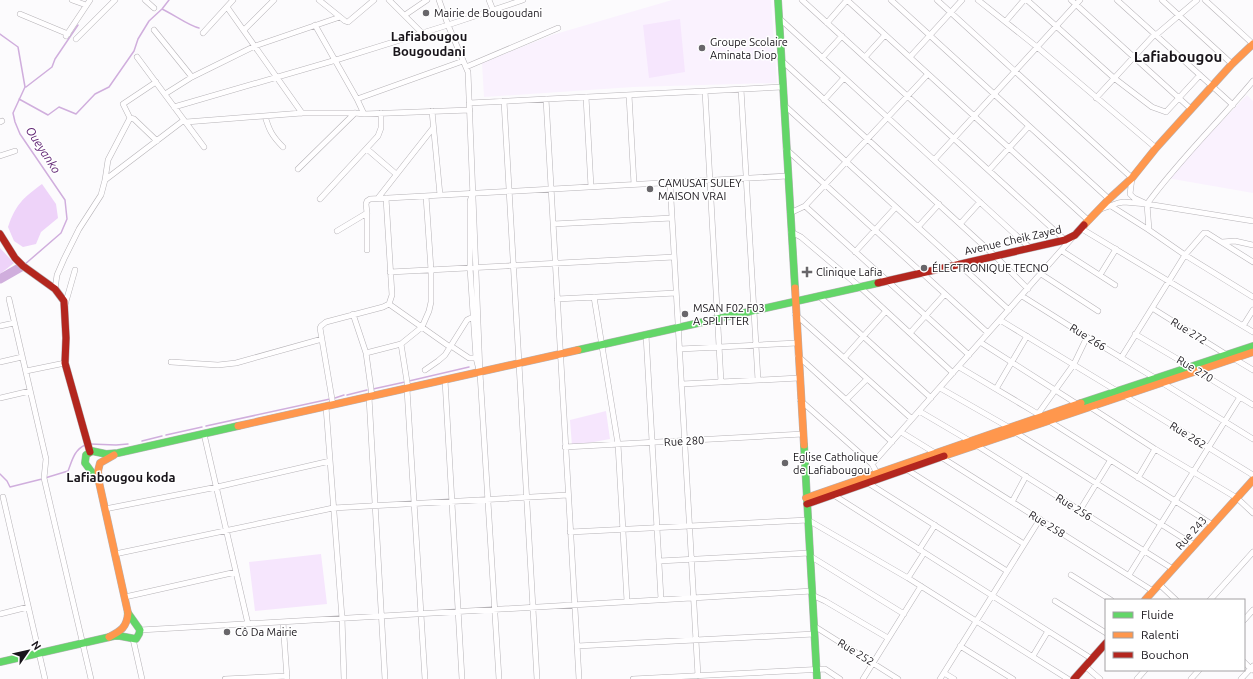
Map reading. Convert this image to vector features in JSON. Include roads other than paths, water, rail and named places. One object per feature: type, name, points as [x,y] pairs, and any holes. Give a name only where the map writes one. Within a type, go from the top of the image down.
[{"type":"street","points":[[72,0],[86,5]]},
{"type":"street","points":[[20,14],[67,36],[90,0]]},
{"type":"street","points":[[76,39],[115,0]]},
{"type":"street","points":[[145,0],[154,8]]},
{"type":"street","points":[[203,33],[233,0]]},
{"type":"street","points":[[244,30],[274,0]]},
{"type":"street","points":[[319,0],[348,22],[374,0]]},
{"type":"street","points":[[389,0],[422,33]]},
{"type":"street","points":[[405,15],[427,0]]},
{"type":"street","points":[[439,0],[468,72],[472,194],[470,201],[478,357],[476,363],[480,373],[496,609],[499,679]]},
{"type":"street","points":[[489,0],[493,10]]},
{"type":"street","points":[[174,107],[336,60],[523,0]]},
{"type":"street","points":[[778,0],[785,148],[817,679]]},
{"type":"street","points":[[802,0],[1066,240]]},
{"type":"street","points":[[827,22],[847,0],[1089,221]]},
{"type":"street","points":[[892,0],[1110,202],[1185,256],[1253,298]]},
{"type":"street","points":[[937,0],[1132,178],[1130,194],[1134,198],[1147,204]]},
{"type":"street","points":[[910,57],[962,0]]},
{"type":"street","points":[[978,0],[1037,47],[1156,148]]},
{"type":"street","points":[[1006,22],[1024,0]]},
{"type":"street","points":[[1027,0],[1114,78],[1152,107],[1166,112],[1200,75]]},
{"type":"street","points":[[1071,0],[1078,2],[1134,57],[1191,109]]},
{"type":"street","points":[[1117,0],[1233,106]]},
{"type":"street","points":[[1162,0],[1232,64]]},
{"type":"street","points":[[1096,98],[1155,35],[1197,0]]},
{"type":"street","points":[[1205,0],[1253,44]]},
{"type":"street","points":[[934,160],[1078,2]]},
{"type":"street","points":[[227,7],[302,113]]},
{"type":"street","points":[[165,94],[192,77],[255,46],[340,17]]},
{"type":"street","points":[[778,18],[1030,248]]},
{"type":"street","points":[[315,25],[336,60],[364,114]]},
{"type":"street","points":[[466,67],[558,28]]},
{"type":"street","points":[[154,30],[192,77]]},
{"type":"street","points":[[865,57],[885,35]]},
{"type":"street","points":[[822,58],[842,36]]},
{"type":"street","name":"Avenue Cheik Zayed","points":[[118,453],[820,297],[922,272],[1066,240],[1082,229],[1110,202],[1191,109],[1232,64],[1253,44]]},
{"type":"street","points":[[137,57],[204,147]]},
{"type":"street","points":[[780,60],[939,204],[1028,289]]},
{"type":"street","points":[[357,99],[463,61]]},
{"type":"street","points":[[790,214],[805,206],[928,74]]},
{"type":"street","points":[[824,100],[844,78]]},
{"type":"street","points":[[1149,230],[1147,204],[1186,155],[1233,106],[1253,81]]},
{"type":"street","points":[[156,82],[123,104],[130,118],[134,119],[157,141]]},
{"type":"street","points":[[470,103],[782,87]]},
{"type":"street","points":[[741,89],[758,380]]},
{"type":"street","points":[[705,91],[721,382]]},
{"type":"street","points":[[629,95],[634,184]]},
{"type":"street","points":[[586,97],[591,187]]},
{"type":"street","points":[[546,99],[579,679]]},
{"type":"street","points":[[504,101],[537,679]]},
{"type":"street","points":[[783,104],[1008,310]]},
{"type":"street","points":[[105,180],[185,121],[302,113],[364,114],[470,110]]},
{"type":"street","points":[[432,111],[440,195]]},
{"type":"street","points":[[298,169],[355,113]]},
{"type":"street","points":[[320,199],[378,136],[381,113]]},
{"type":"street","points":[[265,116],[274,138],[283,147]]},
{"type":"street","points":[[55,289],[57,275],[64,259],[79,229],[101,195],[108,160],[130,118]]},
{"type":"street","points":[[989,170],[1029,126]]},
{"type":"street","points":[[378,198],[433,128]]},
{"type":"street","points":[[785,148],[988,333]]},
{"type":"street","points":[[367,149],[396,174]]},
{"type":"street","points":[[0,156],[15,151]]},
{"type":"street","points":[[367,250],[366,204],[370,199],[787,176]]},
{"type":"street","points":[[670,182],[698,676]]},
{"type":"street","points":[[366,353],[401,344],[422,327],[429,312],[431,302],[431,270],[426,196]]},
{"type":"street","points":[[333,405],[320,328],[323,323],[383,307],[389,304],[392,295],[386,198]]},
{"type":"street","points":[[960,224],[980,202]]},
{"type":"street","points":[[1110,202],[1147,204],[1253,221]]},
{"type":"street","points":[[918,227],[939,204]]},
{"type":"street","points":[[805,206],[969,355]]},
{"type":"street","points":[[855,252],[896,207]]},
{"type":"street","points":[[337,231],[367,213]]},
{"type":"street","points":[[553,224],[672,218]]},
{"type":"street","points":[[1082,229],[1253,332]]},
{"type":"street","points":[[791,232],[801,237],[860,287],[953,372]]},
{"type":"street","points":[[1121,358],[1168,281],[1185,256],[1204,233],[1207,233],[1253,262]]},
{"type":"street","points":[[0,234],[15,258],[23,266],[55,289],[64,301],[66,338],[65,363],[93,452],[100,455],[101,458],[98,471],[99,482],[128,613],[125,630]]},
{"type":"street","points":[[872,464],[1075,235]]},
{"type":"street","points":[[1222,242],[1235,241],[1253,245]]},
{"type":"street","points":[[1100,275],[1116,249]]},
{"type":"street","points":[[1062,251],[1115,285]]},
{"type":"street","points":[[390,272],[674,257]]},
{"type":"street","points":[[64,307],[67,303],[75,270]]},
{"type":"street","points":[[1041,274],[1098,311]]},
{"type":"street","points":[[557,299],[676,293]]},
{"type":"street","points":[[910,333],[945,294]]},
{"type":"street","name":"Rue 266","points":[[1022,296],[1253,439]]},
{"type":"street","points":[[594,297],[618,444],[628,602]]},
{"type":"street","points":[[820,297],[931,398]]},
{"type":"street","points":[[9,299],[46,459],[44,478],[90,679]]},
{"type":"street","points":[[389,304],[469,358],[478,357]]},
{"type":"street","name":"Rue 272","points":[[1152,308],[1253,370]]},
{"type":"street","points":[[1243,326],[1253,310]]},
{"type":"street","points":[[844,358],[886,311]]},
{"type":"street","points":[[353,314],[366,353],[370,397],[385,679]]},
{"type":"street","points":[[796,314],[912,419]]},
{"type":"street","points":[[425,370],[438,361],[451,346],[467,320],[476,316]]},
{"type":"street","name":"Rue 262","points":[[1000,320],[1253,475]]},
{"type":"street","points":[[0,326],[14,323]]},
{"type":"street","name":"Rue 270","points":[[1135,334],[1194,368],[1253,405]]},
{"type":"street","points":[[646,335],[662,600]]},
{"type":"street","points":[[996,389],[1027,336]]},
{"type":"street","points":[[1042,417],[1055,390],[1074,364],[1087,337]]},
{"type":"street","points":[[171,362],[218,365],[236,363],[322,339]]},
{"type":"street","points":[[980,342],[1077,404]]},
{"type":"street","points":[[680,349],[797,343]]},
{"type":"street","points":[[401,344],[407,389],[425,679]]},
{"type":"street","points":[[806,501],[1012,430],[1077,404],[1120,393],[1230,356],[1253,346]]},
{"type":"street","points":[[1230,356],[1253,352]]},
{"type":"street","points":[[0,362],[22,356]]},
{"type":"street","points":[[798,356],[892,442]]},
{"type":"street","points":[[26,371],[65,363]]},
{"type":"street","points":[[959,367],[1042,417],[1212,525]]},
{"type":"street","points":[[682,384],[799,378]]},
{"type":"street","points":[[846,400],[868,379]]},
{"type":"street","points":[[445,380],[462,679]]},
{"type":"street","points":[[940,388],[1012,430],[1194,545]]},
{"type":"street","points":[[0,398],[30,391]]},
{"type":"street","points":[[1042,417],[1090,407],[1120,393]]},
{"type":"street","points":[[1128,575],[1240,397]]},
{"type":"street","points":[[800,400],[872,464],[878,476]]},
{"type":"street","points":[[326,407],[342,618],[344,679]]},
{"type":"street","points":[[1090,407],[1155,449],[1237,498],[1253,513]]},
{"type":"street","name":"Rue 256","points":[[919,411],[973,443],[1173,569]]},
{"type":"street","name":"Rue 258","points":[[901,432],[1153,591]]},
{"type":"street","points":[[204,434],[248,624]]},
{"type":"street","name":"Rue 280","points":[[566,447],[802,434]]},
{"type":"street","points":[[1138,478],[1155,449]]},
{"type":"street","points":[[99,482],[84,460],[86,454],[93,452],[106,454],[118,453]]},
{"type":"street","points":[[88,467],[96,467],[100,463],[118,453]]},
{"type":"street","points":[[806,501],[868,483],[878,476],[906,469],[938,455]]},
{"type":"street","points":[[1080,510],[1110,460]]},
{"type":"street","points":[[105,509],[216,487],[330,461]]},
{"type":"street","points":[[906,469],[1024,544]]},
{"type":"street","points":[[1012,502],[1026,476]]},
{"type":"street","name":"Rue 243","points":[[1146,599],[1253,480]]},
{"type":"street","points":[[868,483],[1007,571]]},
{"type":"street","points":[[832,494],[1092,659]]},
{"type":"street","points":[[115,554],[333,508],[568,495]]},
{"type":"street","points":[[3,498],[44,679]]},
{"type":"street","points":[[940,679],[1040,519]]},
{"type":"street","points":[[570,532],[808,520],[908,578],[1068,679]]},
{"type":"street","points":[[908,578],[935,525]]},
{"type":"street","points":[[1211,599],[1253,552]]},
{"type":"street","points":[[659,561],[809,555],[904,614]]},
{"type":"street","points":[[125,597],[236,572]]},
{"type":"street","points":[[1071,575],[1109,599]]},
{"type":"street","points":[[1159,584],[1175,599]]},
{"type":"street","points":[[863,679],[921,586]]},
{"type":"street","points":[[139,629],[694,598],[812,593],[888,638]]},
{"type":"street","points":[[1055,601],[1105,632]]},
{"type":"street","points":[[0,614],[28,607]]},
{"type":"street","points":[[1245,619],[1253,610]]},
{"type":"street","points":[[128,613],[139,629],[137,637],[133,639]]},
{"type":"street","points":[[224,679],[287,678],[283,622]]},
{"type":"street","points":[[0,662],[118,636],[131,623],[134,623],[139,629]]},
{"type":"street","name":"Rue 252","points":[[814,626],[898,679]]},
{"type":"street","points":[[125,630],[133,639],[142,679]]},
{"type":"street","points":[[1033,656],[1048,631]]},
{"type":"street","points":[[577,646],[814,634]]},
{"type":"street","points":[[1074,679],[1105,644]]},
{"type":"street","points":[[960,646],[1013,679]]},
{"type":"street","points":[[1085,666],[1100,679]]},
{"type":"street","points":[[1241,679],[1252,668]]},
{"type":"street","points":[[633,679],[704,677],[825,670],[840,679]]},
{"type":"street","points":[[1137,679],[1145,671]]},
{"type":"street","points":[[1191,679],[1198,671]]},
{"type":"street","points":[[944,673],[954,679]]},
{"type":"street","points":[[1001,679],[1004,673]]},
{"type":"waterway","points":[[19,99],[48,115],[59,107],[76,114],[95,94],[109,87],[134,51],[138,39],[149,21],[169,0]]},
{"type":"waterway","points":[[162,9],[199,28]]},
{"type":"waterway","points":[[26,87],[52,67],[55,59],[78,25]]},
{"type":"waterway","name":"Oueyanko","points":[[0,34],[18,47],[25,87],[13,113],[15,122],[20,134],[65,200],[67,219],[61,233],[24,265]]},
{"type":"waterway","points":[[0,279],[21,267]]},
{"type":"waterway","points":[[409,381],[469,367]]},
{"type":"waterway","points":[[373,389],[405,382]]},
{"type":"waterway","points":[[347,395],[367,390]]},
{"type":"waterway","points":[[335,398],[344,395]]},
{"type":"waterway","points":[[206,426],[330,399]]},
{"type":"waterway","points":[[166,435],[202,427]]},
{"type":"waterway","points":[[142,441],[162,436]]},
{"type":"waterway","points":[[90,444],[128,444]]},
{"type":"waterway","points":[[45,478],[68,471],[76,453],[85,445]]},
{"type":"waterway","points":[[0,474],[7,481],[10,487],[42,479]]},
{"type":"place","name":"Mairie de Bougoudani","points":[[426,13]]},
{"type":"place","name":"Groupe Scolaire Aminata Diop","points":[[702,48]]},
{"type":"place","name":"CAMUSAT SULEY MAISON VRAI","points":[[650,189]]},
{"type":"place","name":"ÉLECTRONIQUE TECNO","points":[[924,268]]},
{"type":"place","name":"Clinique Lafia","points":[[807,272]]},
{"type":"place","name":"MSAN F02 F03 A SPLITTER","points":[[685,314]]},
{"type":"place","name":"Eglise Catholique de Lafiabougou","points":[[785,463]]},
{"type":"place","name":"Cô Da Mairie","points":[[227,632]]},
{"type":"district","name":"Lafiabougou Bougoudani","points":[[429,44]]},
{"type":"district","name":"Lafiabougou","points":[[1178,57]]},
{"type":"district","name":"Lafiabougou koda","points":[[121,477]]}]
